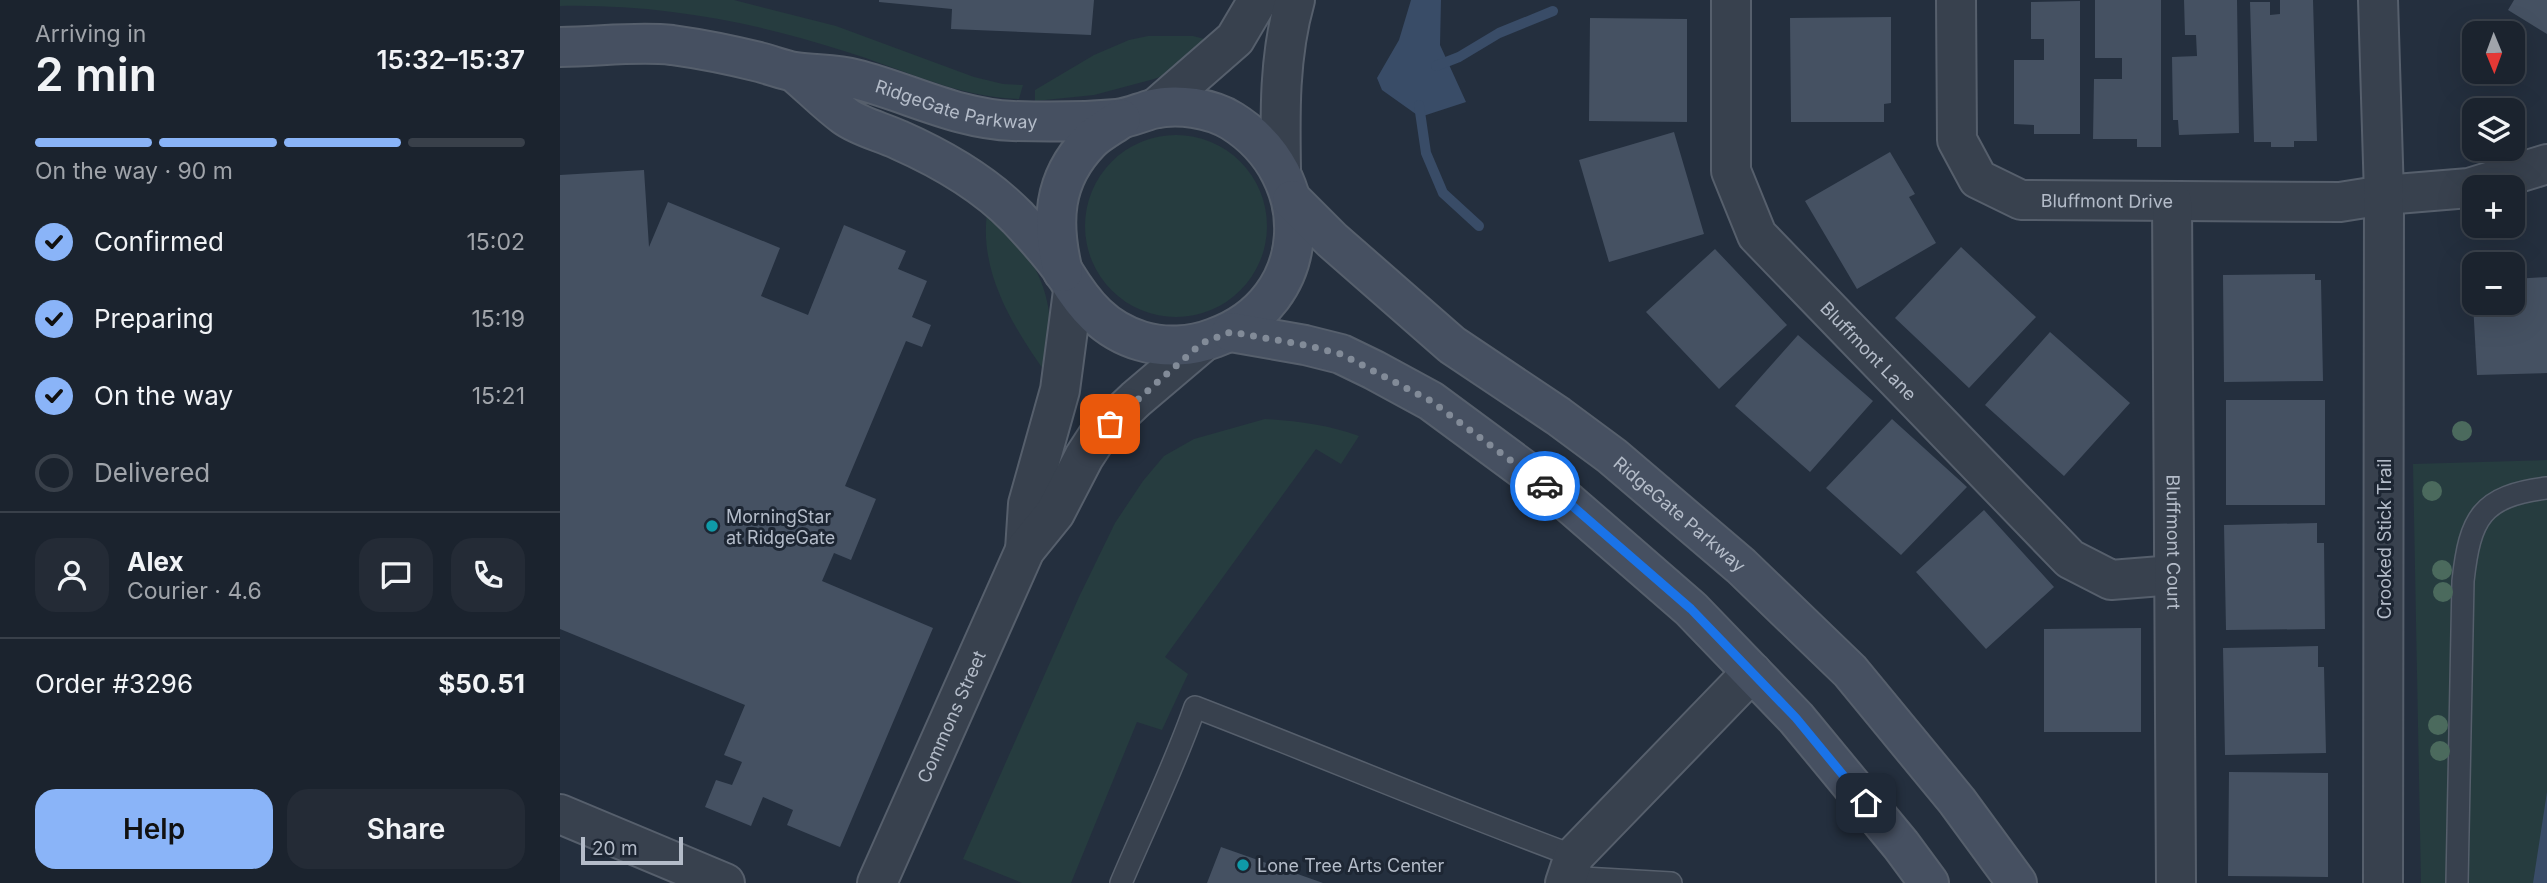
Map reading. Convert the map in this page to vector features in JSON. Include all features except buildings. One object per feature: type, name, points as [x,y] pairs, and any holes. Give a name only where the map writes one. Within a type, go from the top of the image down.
[{"type":"main road","name":"RidgeGate Parkway","points":[[560,47],[632,43],[670,45],[760,62],[794,72],[853,78],[970,116],[1010,121],[1121,119],[1156,108],[1193,108],[1228,119],[1258,141],[1286,185],[1332,240],[1452,345],[1612,456],[1741,566],[1850,671],[1957,801],[2017,883]]},
{"type":"main road","name":"RidgeGate Parkway","points":[[794,72],[847,118],[941,160],[985,188],[1017,217],[1087,308],[1111,328],[1140,341],[1170,346],[1217,337],[1305,345],[1341,354],[1431,401],[1569,503],[1691,609],[1796,718],[1929,883]]},
{"type":"main road","name":"RidgeGate Parkway","points":[[1068,282],[1056,242],[1056,205],[1068,170],[1090,141],[1121,119]]},
{"type":"main road","points":[[1217,337],[1257,314],[1277,289],[1290,261],[1295,231],[1286,185]]},
{"type":"street","points":[[1156,108],[1235,39],[1258,0]]},
{"type":"street","points":[[1286,185],[1280,90],[1283,58],[1296,0]]},
{"type":"street","name":"Bluffmont Lane","points":[[1731,0],[1731,170],[1757,236],[2070,559],[2111,580],[2174,575]]},
{"type":"street","name":"Bluffmont Drive","points":[[1956,0],[1957,139],[1978,179],[2021,200],[2340,202],[2384,195]]},
{"type":"street","name":"Crooked Stick Trail","points":[[2378,0],[2384,195],[2383,883]]},
{"type":"street","points":[[2384,195],[2469,188],[2547,164]]},
{"type":"street","name":"Bluffmont Court","points":[[2172,201],[2176,883]]},
{"type":"street","name":"Commons Street","points":[[1025,550],[1028,504],[1060,390],[1068,282]]},
{"type":"street","name":"Commons Street","points":[[877,883],[1025,550],[1055,513],[1099,434],[1136,399],[1217,337]]},
{"type":"street","points":[[1568,872],[1752,672]]},
{"type":"street","points":[[560,814],[725,883]]},
{"type":"lane","points":[[2457,883],[2461,648],[2466,549],[2475,524],[2486,510],[2500,499],[2519,492],[2547,488]]},
{"type":"lane","points":[[1121,883],[1172,769],[1195,707],[1378,782],[1568,872],[1671,883]]},
{"type":"green space","points":[[560,0],[734,0],[836,26],[974,77],[1003,84],[1023,85],[1019,99],[973,93],[809,40],[739,23],[668,11],[560,6]]},
{"type":"green space","points":[[1148,36],[1193,36],[1208,40],[1177,71],[1094,95],[1035,101],[1035,90],[1094,55],[1129,40]]},
{"type":"green space","points":[[1176,135],[1211,142],[1227,150],[1240,162],[1252,175],[1260,191],[1267,226],[1260,261],[1252,277],[1240,290],[1227,302],[1211,310],[1176,317],[1141,310],[1125,302],[1112,290],[1100,277],[1092,261],[1085,226],[1092,191],[1100,175],[1112,162],[1125,150],[1141,142]]},
{"type":"green space","points":[[987,213],[1025,252],[1043,287],[1050,329],[1048,376],[1023,339],[994,279],[988,257]]},
{"type":"green space","points":[[1265,419],[1313,424],[1359,436],[1341,464],[1316,449],[1165,657],[1188,674],[1162,730],[1137,722],[1071,883],[1022,883],[963,859],[1079,597],[1115,523],[1143,481],[1164,456],[1194,439]]},
{"type":"green space","points":[[2547,460],[2547,883],[2421,883],[2413,464]]},
{"type":"water","points":[[1411,0],[1441,0],[1440,45],[1466,102],[1420,117],[1382,90],[1377,78],[1399,40]]},
{"type":"water","points":[[2547,792],[2547,883],[2533,883]]},
{"type":"waterway","points":[[1436,66],[1459,57],[1499,33],[1553,11]]},
{"type":"waterway","points":[[1419,105],[1426,153],[1443,193],[1479,226]]},
{"type":"way so far","points":[[1110,424],[1202,343],[1231,332],[1341,354],[1374,370],[1431,401],[1545,486]]},
{"type":"place","name":"MorningStar at RidgeGate","points":[[712,526]]},
{"type":"place","name":"Lone Tree Arts Center","points":[[1243,865]]},
{"type":"route","points":[[1545,486],[1569,503],[1691,609],[1796,718],[1866,803]]}]
